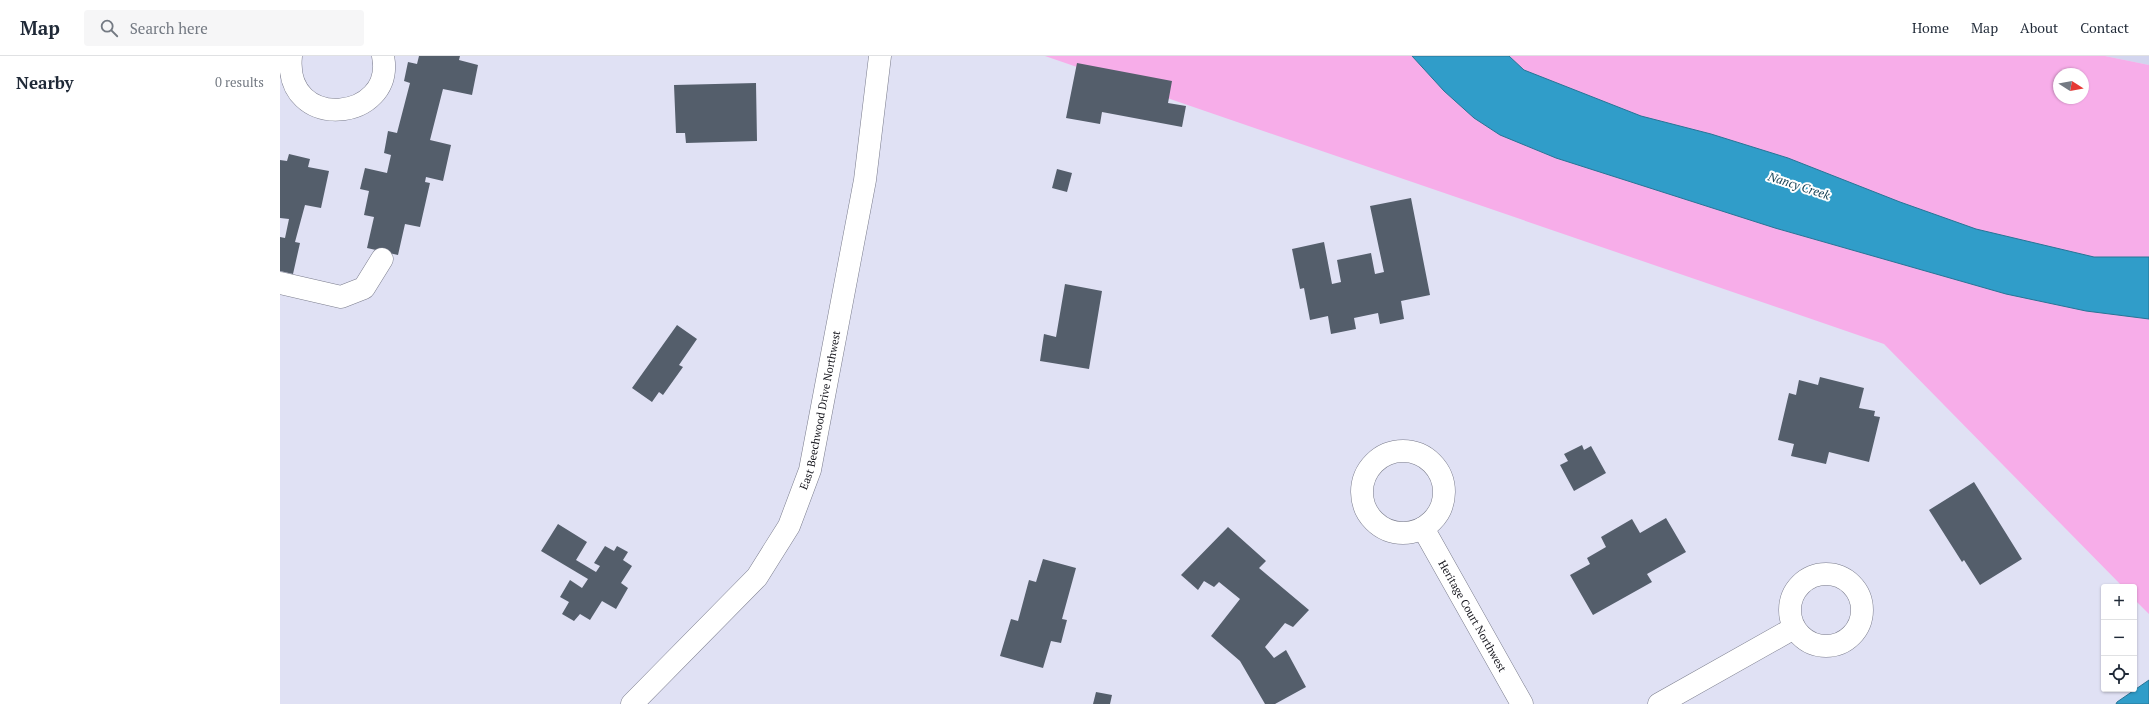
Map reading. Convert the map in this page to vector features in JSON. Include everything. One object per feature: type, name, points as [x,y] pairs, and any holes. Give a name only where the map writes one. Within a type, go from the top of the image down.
[{"type":"street","points":[[287,65],[299,92],[307,101],[324,109],[342,111],[354,108],[373,93],[380,83],[383,71],[382,56]]},
{"type":"street","name":"East Beechwood Drive Northwest","points":[[632,704],[757,577],[792,519],[810,470],[866,180],[880,56]]},
{"type":"street","points":[[280,283],[341,297],[364,288],[382,259]]},
{"type":"street","name":"Heritage Court Northwest","points":[[1423,528],[1522,704]]},
{"type":"street","points":[[1659,704],[1794,628]]},
{"type":"shaded area","points":[[1045,56],[2105,56],[2149,65],[2149,614],[2137,602],[2137,584],[2120,584],[1884,344]]},
{"type":"shaded area","points":[[2105,56],[2149,56],[2149,65]]},
{"type":"water","name":"Nancy Creek","points":[[1412,56],[1509,56],[1524,70],[1641,116],[1711,134],[1788,158],[1900,202],[1976,229],[2094,257],[2149,257],[2149,319],[2086,311],[2006,294],[1775,228],[1556,158],[1500,135],[1474,118],[1444,91]]},
{"type":"water","points":[[2149,680],[2149,704],[2116,704],[2132,692],[2137,692],[2137,688]]},
{"type":"building","points":[[419,56],[460,56],[459,60],[478,65],[472,95],[443,89],[430,140],[451,145],[443,181],[426,177],[425,182],[430,183],[420,227],[405,224],[398,255],[367,248],[374,217],[364,215],[369,191],[360,189],[365,168],[387,173],[391,155],[384,153],[388,131],[397,133],[410,83],[404,81],[408,62],[417,64]]},
{"type":"building","points":[[1077,63],[1172,81],[1168,103],[1186,106],[1182,127],[1102,112],[1100,124],[1066,118]]},
{"type":"building","points":[[756,83],[757,141],[686,143],[685,133],[676,133],[674,85]]},
{"type":"building","points":[[289,154],[310,159],[308,167],[329,171],[321,208],[305,205],[295,242],[300,243],[293,274],[280,271],[280,237],[285,238],[289,219],[280,218],[280,160],[287,161]]},
{"type":"building","points":[[1057,169],[1072,173],[1067,192],[1052,188]]},
{"type":"building","points":[[1411,198],[1430,295],[1401,301],[1404,319],[1380,324],[1378,313],[1354,318],[1356,329],[1331,334],[1328,316],[1310,320],[1304,288],[1300,289],[1292,249],[1324,242],[1332,284],[1341,282],[1337,260],[1371,253],[1375,274],[1384,272],[1370,206]]},
{"type":"building","points":[[1065,284],[1102,291],[1089,369],[1040,361],[1044,334],[1056,337]]},
{"type":"building","points":[[677,325],[697,339],[679,365],[683,367],[663,395],[659,392],[652,402],[632,388]]},
{"type":"building","points":[[1820,377],[1864,388],[1859,408],[1875,411],[1874,416],[1880,417],[1869,462],[1829,452],[1826,464],[1791,456],[1794,444],[1778,440],[1789,393],[1796,395],[1799,380],[1818,385]]},
{"type":"building","points":[[1582,445],[1584,450],[1591,446],[1606,473],[1574,491],[1560,465],[1568,461],[1564,454]]},
{"type":"building","points":[[1974,482],[2022,559],[1980,585],[1964,560],[1962,562],[1929,510]]},
{"type":"building","points":[[1666,518],[1686,552],[1647,574],[1652,582],[1593,615],[1570,575],[1590,564],[1587,558],[1606,547],[1601,537],[1632,519],[1640,533]]},
{"type":"building","points":[[558,524],[587,542],[576,560],[596,572],[600,566],[594,563],[605,546],[614,551],[617,546],[628,552],[623,560],[632,566],[621,583],[628,588],[616,609],[602,601],[590,620],[580,614],[574,621],[562,614],[569,602],[560,597],[570,580],[582,588],[588,579],[541,551]]},
{"type":"building","points":[[1228,527],[1266,561],[1259,568],[1309,610],[1293,627],[1285,623],[1265,647],[1274,658],[1286,650],[1306,687],[1275,704],[1265,704],[1240,661],[1211,636],[1240,599],[1219,582],[1214,587],[1204,581],[1198,590],[1181,575]]},
{"type":"building","points":[[1043,559],[1076,568],[1062,619],[1067,620],[1061,643],[1051,641],[1043,668],[1000,656],[1011,619],[1018,621],[1029,580],[1036,582]]},
{"type":"building","points":[[1096,692],[1112,695],[1110,704],[1093,704]]}]
